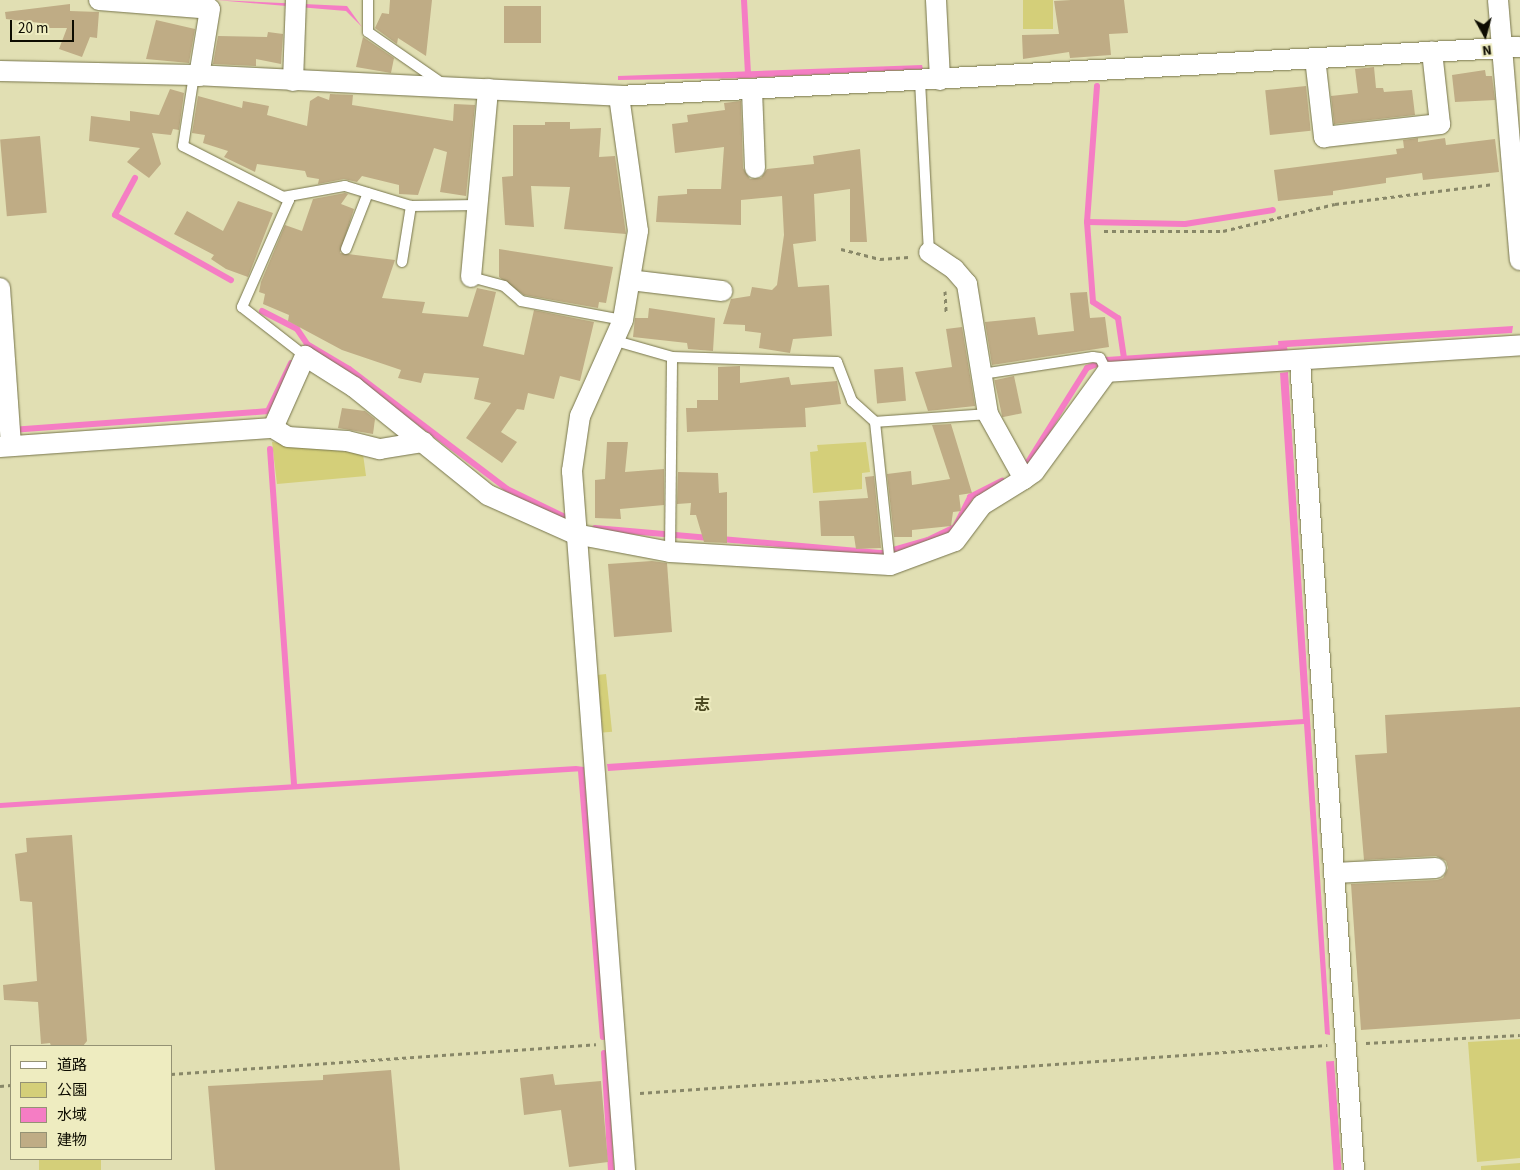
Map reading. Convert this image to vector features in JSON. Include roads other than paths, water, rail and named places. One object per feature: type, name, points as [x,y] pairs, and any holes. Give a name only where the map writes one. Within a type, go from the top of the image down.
[{"type":"street","points":[[99,0],[210,9],[197,75]]},
{"type":"street","points":[[293,81],[296,0]]},
{"type":"street","points":[[936,0],[940,80]]},
{"type":"street","points":[[1498,0],[1510,47],[1514,181],[1520,260]]},
{"type":"street","points":[[0,71],[197,75],[619,96],[940,80],[1510,47]]},
{"type":"street","points":[[1315,58],[1324,138],[1440,124],[1432,51]]},
{"type":"street","points":[[471,277],[488,89]]},
{"type":"street","points":[[752,90],[755,168]]},
{"type":"street","points":[[619,96],[638,231],[623,320],[616,341],[580,416],[572,471],[575,534],[625,1170]]},
{"type":"street","points":[[929,252],[954,269],[967,284],[988,414],[1024,479]]},
{"type":"street","points":[[630,280],[722,291]]},
{"type":"street","points":[[0,288],[5,446],[273,428],[288,437],[347,441],[380,449],[423,442]]},
{"type":"street","points":[[273,428],[305,356],[354,387],[488,496],[575,534],[670,552],[890,565],[955,541],[982,505],[1034,472],[1106,372],[1300,361],[1520,345]]},
{"type":"street","points":[[1300,361],[1354,1170]]},
{"type":"street","points":[[1334,873],[1436,868]]},
{"type":"lane","points":[[368,0],[368,32],[446,86]]},
{"type":"lane","points":[[197,75],[183,146],[289,200],[242,307],[305,356]]},
{"type":"lane","points":[[920,81],[929,252]]},
{"type":"lane","points":[[283,197],[345,186],[411,206],[477,205]]},
{"type":"lane","points":[[346,249],[368,193]]},
{"type":"lane","points":[[402,262],[411,206]]},
{"type":"lane","points":[[471,277],[504,286],[521,301],[623,320]]},
{"type":"lane","points":[[616,341],[672,356],[837,362],[852,402],[875,422],[890,565]]},
{"type":"lane","points":[[670,552],[672,356]]},
{"type":"lane","points":[[982,374],[1093,357],[1100,358],[1106,372]]},
{"type":"lane","points":[[875,422],[988,414]]},
{"type":"water","points":[[216,0],[347,6],[362,27],[346,11]]},
{"type":"water","points":[[922,65],[923,69],[748,78],[618,80],[618,76]]},
{"type":"water","points":[[1513,326],[1512,333],[1287,347],[1288,352],[1279,353],[1278,341]]},
{"type":"water","points":[[1288,372],[1330,1035],[1325,1034],[1304,724],[608,771],[607,764],[1303,719],[1280,373]]},
{"type":"water","points":[[584,767],[584,771],[0,808],[0,803]]},
{"type":"water","points":[[1334,1061],[1342,1170],[1334,1170],[1326,1062]]},
{"type":"waterway","points":[[744,0],[748,73]]},
{"type":"waterway","points":[[1097,86],[1087,222],[1093,302],[1118,318],[1124,358]]},
{"type":"waterway","points":[[135,178],[115,215],[231,280]]},
{"type":"waterway","points":[[1087,222],[1185,224],[1273,210]]},
{"type":"waterway","points":[[262,311],[297,329],[307,344],[349,369],[507,489],[571,520]]},
{"type":"waterway","points":[[1020,468],[1028,462],[1087,368],[1107,360],[1279,348]]},
{"type":"waterway","points":[[11,430],[268,411],[291,363]]},
{"type":"waterway","points":[[270,449],[294,784]]},
{"type":"waterway","points":[[595,528],[883,553],[928,540],[955,527],[970,497],[1002,481]]},
{"type":"waterway","points":[[581,771],[603,1037]]},
{"type":"waterway","points":[[604,1053],[611,1170]]},
{"type":"district","name":"志","points":[[702,705]]}]
